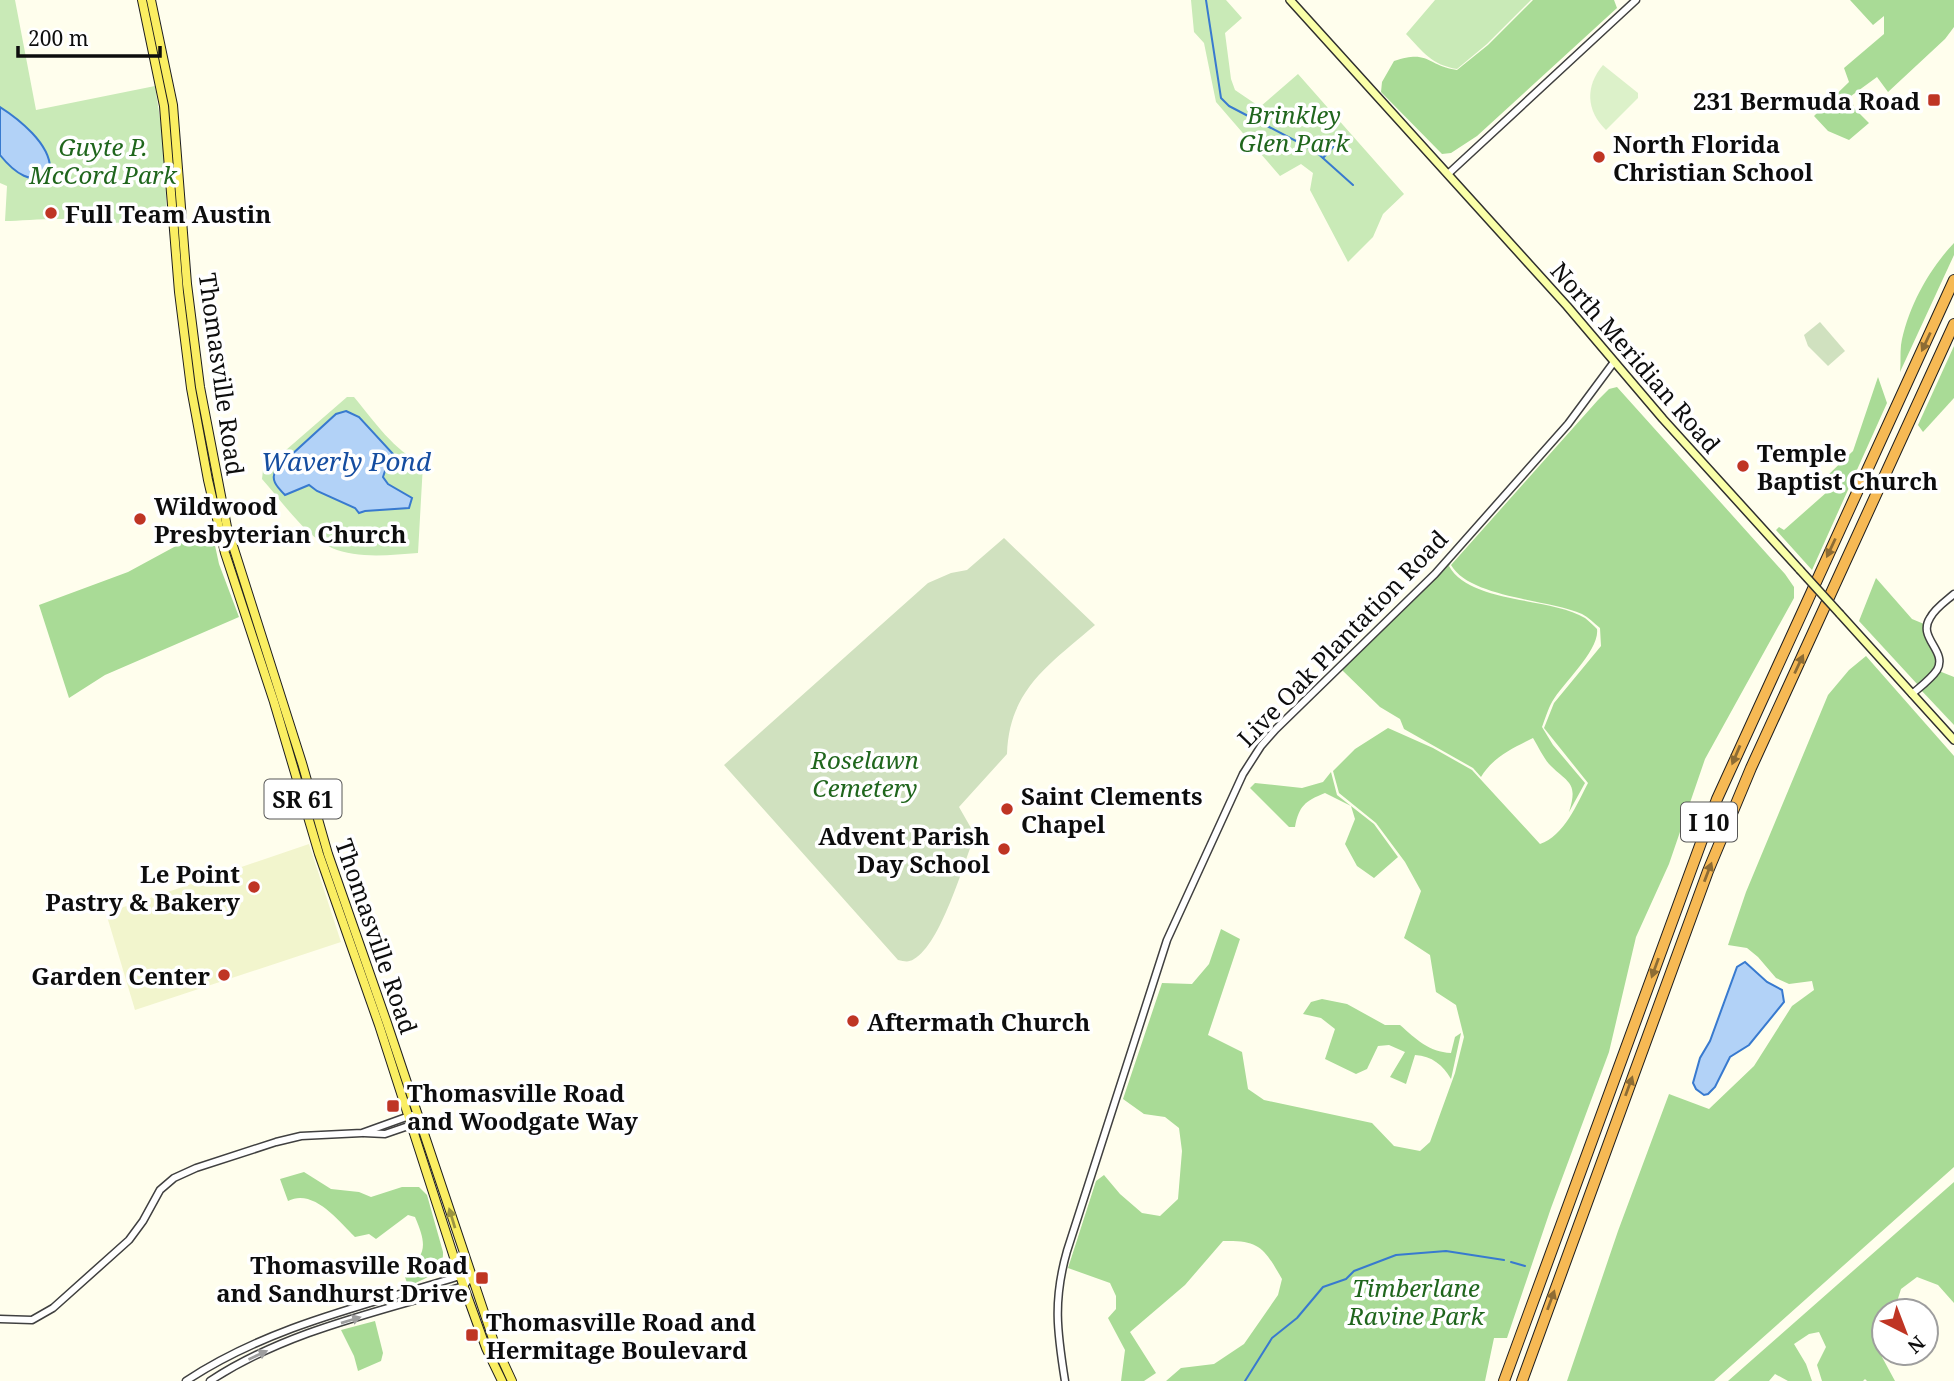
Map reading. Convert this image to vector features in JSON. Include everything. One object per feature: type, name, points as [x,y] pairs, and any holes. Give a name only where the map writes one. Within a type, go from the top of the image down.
[{"type":"highway","name":"I 10","points":[[1504,1381],[1717,799],[1954,279]]},
{"type":"highway","name":"I 10","points":[[1521,1381],[1712,861],[1751,768],[1954,324]]},
{"type":"main road","name":"Thomasville Road","points":[[142,0],[164,106],[179,292],[195,418],[225,553],[270,674]]},
{"type":"main road","name":"Thomasville Road","points":[[151,0],[173,105],[192,330],[204,416],[227,527],[305,792],[412,1114],[460,1276],[486,1348],[502,1381]]},
{"type":"main road","name":"North Meridian Road","points":[[1290,0],[1954,740]]},
{"type":"main road","name":"Thomasville Road","points":[[415,1124],[494,1342],[512,1381]]},
{"type":"street","points":[[1448,174],[1636,0]]},
{"type":"street","name":"Live Oak Plantation Road","points":[[1065,1381],[1056,1310],[1059,1282],[1067,1251],[1167,940],[1243,774],[1276,729],[1435,574],[1560,433],[1615,362]]},
{"type":"street","points":[[1912,694],[1931,677],[1938,666],[1938,653],[1926,632],[1928,620],[1954,594]]},
{"type":"street","points":[[362,1133],[412,1114]]},
{"type":"street","points":[[0,1319],[32,1320],[53,1308],[129,1240],[143,1222],[160,1191],[174,1178],[195,1168],[291,1138],[385,1134],[415,1124]]},
{"type":"street","points":[[186,1381],[223,1358],[259,1341],[316,1320],[460,1276],[471,1276]]},
{"type":"street","points":[[210,1381],[258,1354],[318,1330],[464,1286],[471,1276]]},
{"type":"green space","name":"Guyte P. McCord Park","points":[[0,0],[15,0],[36,110],[155,86],[163,138],[167,217],[149,221],[95,224],[65,219],[5,221],[7,186],[0,183]]},
{"type":"green space","name":"Brinkley Glen Park","points":[[1191,0],[1226,0],[1242,18],[1225,33],[1235,90],[1260,107],[1298,74],[1404,194],[1383,214],[1373,237],[1348,262],[1310,190],[1313,173],[1301,164],[1280,176],[1216,102],[1204,43],[1194,32]]},
{"type":"green space","points":[[1435,0],[1531,0],[1487,44],[1457,69],[1434,61],[1406,34]]},
{"type":"green space","points":[[1533,0],[1614,0],[1617,8],[1477,136],[1451,153],[1442,154],[1381,92],[1382,82],[1394,61],[1421,57],[1457,70],[1488,45]]},
{"type":"green space","points":[[1850,0],[1954,0],[1954,27],[1945,39],[1888,92],[1877,77],[1851,96],[1854,108],[1869,123],[1849,140],[1828,131],[1814,116],[1849,82],[1844,68],[1884,34],[1884,16],[1873,25]]},
{"type":"green space","points":[[1603,65],[1638,93],[1638,98],[1606,130],[1595,115],[1590,98],[1593,81]]},
{"type":"green space","points":[[1954,243],[1954,255],[1900,372],[1901,345],[1908,318],[1928,277]]},
{"type":"green space","points":[[1820,322],[1845,351],[1828,366],[1808,346],[1804,335]]},
{"type":"green space","points":[[1954,346],[1954,398],[1923,432],[1918,425]]},
{"type":"green space","points":[[1878,377],[1887,403],[1812,570],[1776,530],[1779,527],[1784,530],[1827,492],[1825,483],[1828,475],[1853,451]]},
{"type":"green space","name":"Timberlane Ravine Park","points":[[1617,387],[1785,574],[1794,587],[1794,598],[1705,759],[1669,864],[1636,937],[1609,1052],[1551,1208],[1507,1338],[1494,1338],[1485,1381],[1166,1381],[1181,1368],[1214,1364],[1244,1344],[1278,1295],[1282,1279],[1260,1248],[1245,1242],[1223,1241],[1185,1285],[1130,1332],[1156,1373],[1144,1381],[1121,1381],[1125,1350],[1108,1318],[1116,1309],[1116,1296],[1110,1283],[1068,1268],[1096,1181],[1104,1175],[1120,1194],[1142,1213],[1160,1216],[1178,1199],[1182,1151],[1179,1128],[1165,1117],[1144,1114],[1123,1099],[1162,983],[1192,984],[1209,964],[1221,929],[1240,939],[1208,1035],[1242,1052],[1248,1089],[1264,1100],[1372,1123],[1394,1146],[1420,1151],[1430,1142],[1455,1073],[1464,1037],[1456,1005],[1436,992],[1430,955],[1404,938],[1421,891],[1405,862],[1376,823],[1339,793],[1333,771],[1355,749],[1388,728],[1433,748],[1472,770],[1540,844],[1549,840],[1563,827],[1588,783],[1544,728],[1554,703],[1601,646],[1600,628],[1582,614],[1492,591],[1475,584],[1461,576],[1451,565],[1598,400],[1609,389]]},
{"type":"green space","points":[[347,397],[354,397],[394,443],[423,464],[418,553],[363,555],[332,548],[312,535],[262,479],[263,470]]},
{"type":"green space","points":[[211,527],[219,564],[239,617],[105,675],[69,698],[39,605],[128,572]]},
{"type":"green space","name":"Roselawn Cemetery","points":[[1004,538],[1095,625],[1048,666],[1024,695],[1015,712],[1007,754],[959,807],[975,835],[942,921],[924,951],[910,961],[898,960],[724,765],[928,583],[951,573],[967,570]]},
{"type":"green space","points":[[1453,559],[1449,566],[1459,578],[1474,587],[1492,594],[1570,611],[1585,618],[1597,629],[1593,647],[1557,694],[1542,727],[1553,745],[1585,783],[1569,812],[1573,794],[1570,783],[1547,761],[1533,738],[1497,759],[1481,777],[1473,768],[1404,729],[1400,719],[1380,707],[1342,670]]},
{"type":"green space","points":[[1876,578],[1912,619],[1924,624],[1935,663],[1934,669],[1918,685],[1859,621]]},
{"type":"green space","points":[[1866,656],[1954,756],[1954,1167],[1714,1381],[1567,1381],[1618,1231],[1669,1094],[1709,1109],[1754,1066],[1792,1006],[1814,990],[1812,981],[1789,984],[1776,978],[1747,948],[1728,945],[1746,892],[1828,695],[1849,670]]},
{"type":"green space","points":[[1939,671],[1954,677],[1954,725],[1921,690]]},
{"type":"green space","points":[[1331,772],[1337,795],[1374,824],[1398,857],[1374,878],[1357,866],[1345,844],[1355,819],[1351,806],[1325,793],[1304,805],[1295,827],[1289,827],[1250,788],[1255,783],[1302,788],[1323,782]]},
{"type":"green space","points":[[309,844],[341,942],[135,1010],[106,913]]},
{"type":"green space","points":[[1322,999],[1347,1004],[1385,1025],[1400,1025],[1423,1044],[1443,1052],[1451,1053],[1455,1037],[1461,1033],[1451,1079],[1436,1062],[1415,1055],[1406,1084],[1390,1077],[1405,1052],[1389,1045],[1378,1046],[1367,1069],[1356,1074],[1325,1059],[1335,1029],[1321,1018],[1303,1014],[1311,1002]]},
{"type":"green space","points":[[304,1172],[331,1189],[359,1192],[371,1197],[402,1187],[419,1187],[427,1195],[443,1252],[437,1270],[408,1286],[404,1274],[417,1261],[423,1248],[422,1235],[415,1217],[408,1215],[376,1239],[369,1234],[355,1237],[316,1202],[297,1198],[288,1201],[280,1179]]},
{"type":"green space","points":[[1954,1182],[1954,1303],[1938,1285],[1917,1277],[1901,1289],[1898,1297],[1870,1297],[1870,1367],[1887,1367],[1895,1381],[1822,1381],[1817,1365],[1826,1347],[1819,1332],[1809,1334],[1794,1344],[1812,1381],[1788,1381],[1775,1374],[1769,1381],[1728,1381]]},
{"type":"green space","points":[[375,1321],[383,1353],[381,1361],[358,1371],[341,1330]]},
{"type":"water","points":[[0,107],[24,125],[45,150],[50,168],[44,175],[38,178],[24,176],[0,155]]},
{"type":"water","name":"Waverly Pond","points":[[346,411],[359,417],[394,455],[383,477],[388,484],[412,498],[409,508],[359,513],[355,508],[309,485],[285,495],[277,486],[274,476],[277,468],[336,414]]},
{"type":"water","points":[[1745,962],[1767,982],[1782,990],[1784,1002],[1749,1045],[1730,1057],[1715,1087],[1704,1095],[1693,1083],[1700,1058],[1710,1041],[1737,967]]},
{"type":"waterway","points":[[1206,0],[1221,98],[1229,106],[1315,151],[1353,185]]},
{"type":"waterway","points":[[1323,158],[1334,146],[1349,137]]},
{"type":"waterway","points":[[1245,1381],[1272,1338],[1297,1318],[1323,1287],[1346,1279],[1354,1271],[1396,1255],[1446,1251],[1504,1260]]},
{"type":"waterway","points":[[1511,1262],[1525,1266]]},
{"type":"place","name":"231 Bermuda Road","points":[[1934,100]]},
{"type":"place","name":"North Florida Christian School","points":[[1599,157]]},
{"type":"place","name":"Full Team Austin","points":[[51,213]]},
{"type":"place","name":"Temple Baptist Church","points":[[1743,466]]},
{"type":"place","name":"Wildwood Presbyterian Church","points":[[140,519]]},
{"type":"place","name":"Saint Clements Chapel","points":[[1007,809]]},
{"type":"place","name":"Advent Parish Day School","points":[[1004,849]]},
{"type":"place","name":"Le Point Pastry & Bakery","points":[[254,887]]},
{"type":"place","name":"Garden Center","points":[[224,975]]},
{"type":"place","name":"Aftermath Church","points":[[853,1021]]},
{"type":"place","name":"Thomasville Road and Woodgate Way","points":[[393,1106]]},
{"type":"place","name":"Thomasville Road and Sandhurst Drive","points":[[482,1278]]},
{"type":"place","name":"Thomasville Road and Hermitage Boulevard","points":[[472,1335]]}]
